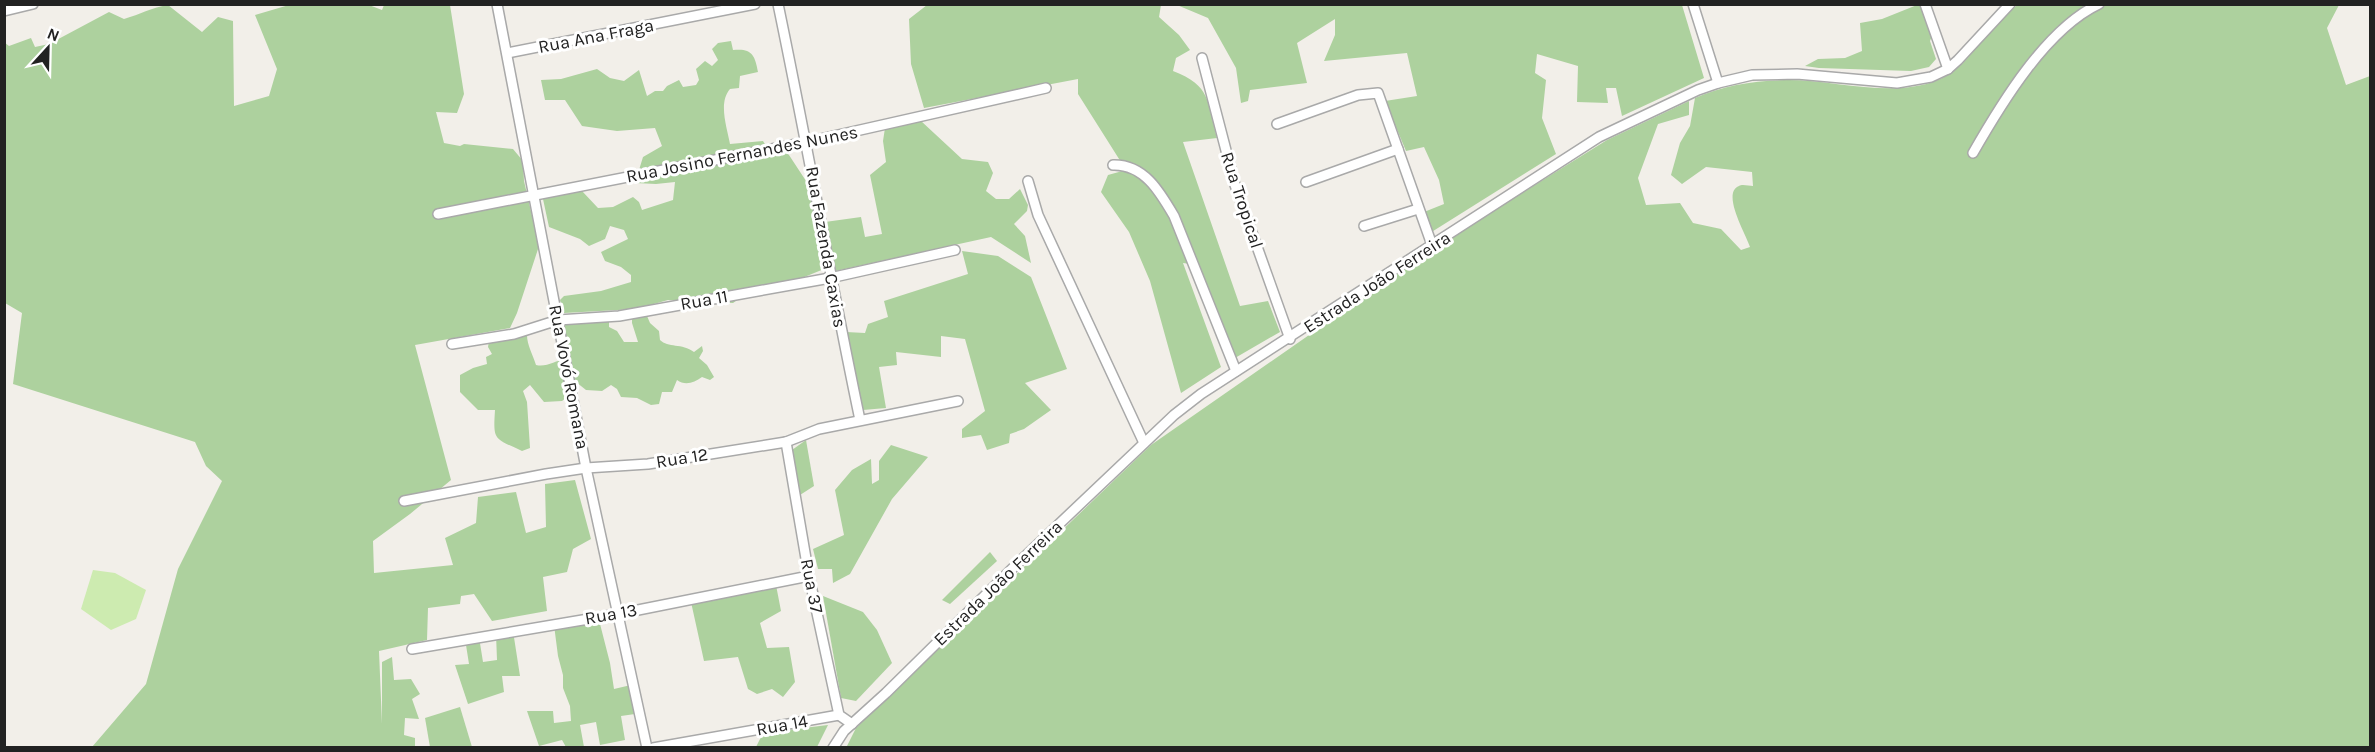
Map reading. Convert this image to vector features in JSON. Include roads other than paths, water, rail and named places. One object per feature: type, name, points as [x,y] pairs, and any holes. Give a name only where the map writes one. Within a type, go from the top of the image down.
[{"type":"street","points":[[4,10],[33,4]]},
{"type":"street","name":"Rua Vovó Romana","points":[[497,4],[586,468],[647,747]]},
{"type":"street","name":"Rua Ana Fraga","points":[[507,54],[756,4]]},
{"type":"street","name":"Rua Fazenda Caxias","points":[[778,4],[807,142],[830,278],[860,420]]},
{"type":"street","points":[[1693,4],[1718,83]]},
{"type":"street","points":[[1925,4],[1948,69]]},
{"type":"street","name":"Estrada João Ferreira","points":[[833,747],[838,738],[852,724],[1144,443],[1192,401],[1599,137],[1684,96],[1718,83],[1752,75],[1779,74],[1897,83],[1925,79],[1948,69],[2010,4]]},
{"type":"street","points":[[1973,153],[2004,99],[2042,52],[2079,15],[2099,4]]},
{"type":"street","name":"Rua Tropical","points":[[1202,58],[1235,185],[1290,339]]},
{"type":"street","name":"Rua Josino Fernandes Nunes","points":[[438,214],[807,142],[1046,88]]},
{"type":"street","points":[[1277,124],[1358,94],[1374,92],[1380,95],[1432,245]]},
{"type":"street","points":[[1306,182],[1398,149]]},
{"type":"street","points":[[1113,165],[1131,167],[1141,173],[1164,198],[1174,216],[1236,371]]},
{"type":"street","points":[[1028,181],[1038,215],[1144,443]]},
{"type":"street","points":[[1364,226],[1418,209]]},
{"type":"street","name":"Rua 11","points":[[452,344],[514,334],[558,320],[618,316],[830,278],[955,250]]},
{"type":"street","name":"Rua 12","points":[[404,501],[586,468],[648,464],[786,442],[819,429],[958,401]]},
{"type":"street","name":"Rua 37","points":[[786,442],[809,576],[839,715]]},
{"type":"street","name":"Rua 13","points":[[412,649],[618,614],[809,576]]},
{"type":"street","points":[[839,715],[852,724]]},
{"type":"street","name":"Rua 14","points":[[653,747],[839,715]]}]
